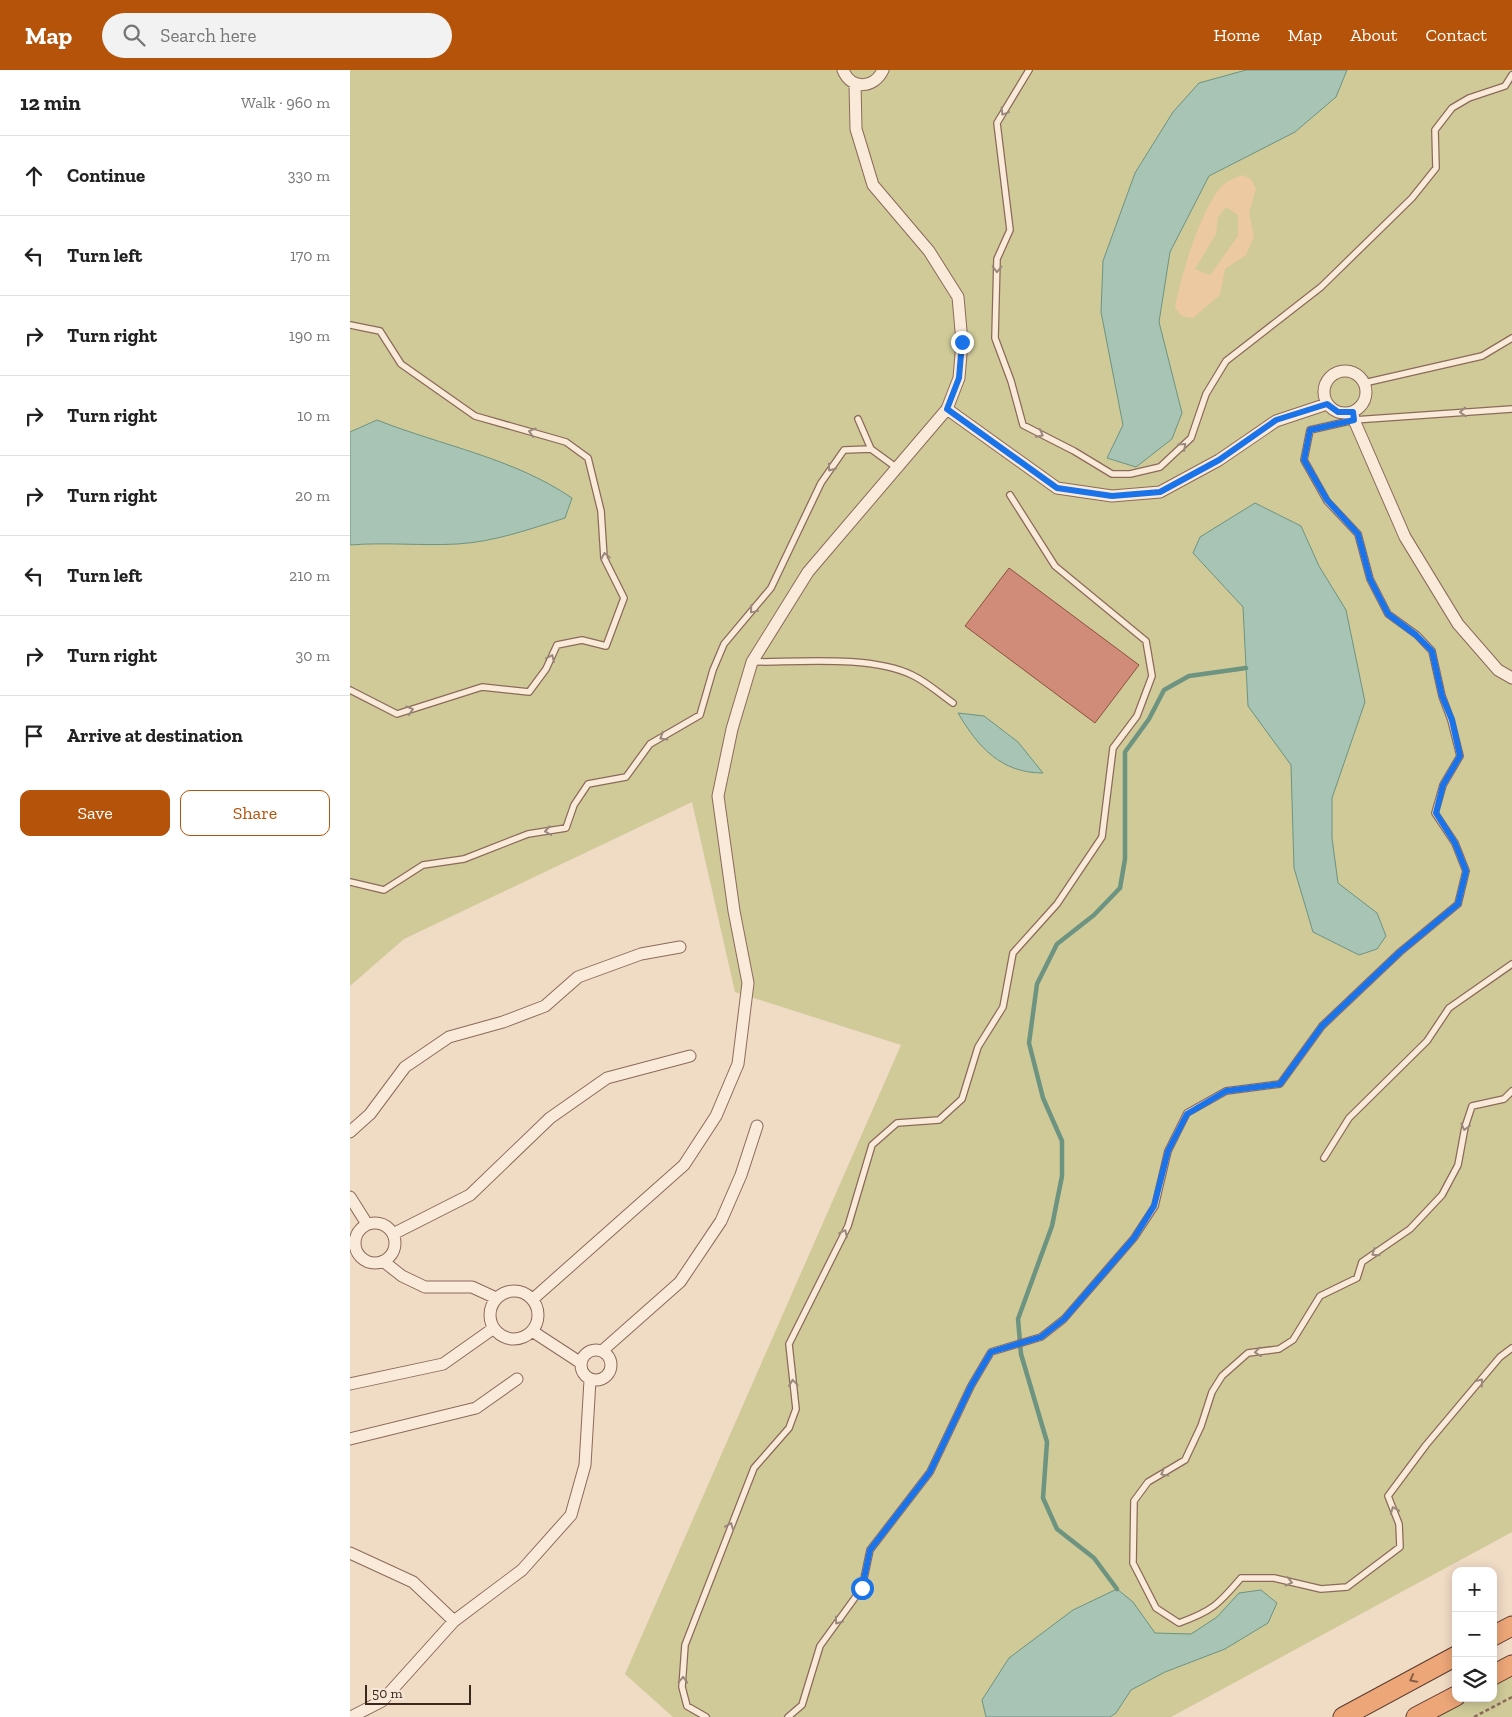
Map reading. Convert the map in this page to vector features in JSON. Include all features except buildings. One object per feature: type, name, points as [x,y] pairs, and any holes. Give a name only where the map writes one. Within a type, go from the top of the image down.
[{"type":"highway","points":[[1497,1634],[1512,1626]]},
{"type":"highway","points":[[1343,1717],[1454,1657]]},
{"type":"highway","points":[[1497,1673],[1512,1665]]},
{"type":"highway","points":[[1416,1717],[1452,1698]]},
{"type":"street","points":[[843,70],[845,76],[855,84],[869,84],[875,81],[883,70]]},
{"type":"street","points":[[534,1300],[684,1165],[716,1116],[738,1064],[748,983],[734,911],[718,796],[732,729],[752,662],[808,572],[947,409],[959,378],[962,342],[958,297],[929,250],[873,185],[856,129],[855,84]]},
{"type":"street","points":[[1341,371],[1354,373],[1364,383],[1365,396],[1353,416],[1338,412],[1327,404],[1324,390],[1329,378],[1341,371]]},
{"type":"street","points":[[947,409],[1057,488],[1112,496],[1160,492],[1219,460],[1276,420],[1327,404]]},
{"type":"street","points":[[1353,416],[1405,537],[1453,616],[1498,670],[1512,678]]},
{"type":"street","points":[[350,1132],[370,1114],[405,1067],[448,1037],[503,1022],[545,1006],[578,977],[641,954],[680,947]]},
{"type":"street","points":[[393,1234],[470,1195],[550,1118],[607,1078],[690,1056]]},
{"type":"street","points":[[602,1351],[610,1358],[612,1368],[610,1373],[601,1380],[590,1380],[583,1373],[581,1363],[588,1352],[602,1351],[680,1282],[721,1221],[742,1175],[757,1126]]},
{"type":"street","points":[[350,1197],[367,1224]]},
{"type":"street","points":[[379,1223],[385,1225],[393,1234],[395,1246],[393,1253],[384,1261],[378,1263],[365,1261],[353,1253],[357,1233],[367,1224],[379,1223]]},
{"type":"street","points":[[384,1261],[402,1276],[425,1286],[472,1287],[496,1298]]},
{"type":"street","points":[[511,1290],[527,1294],[534,1300],[539,1312],[536,1326],[526,1336],[512,1339],[505,1338],[494,1328],[490,1313],[496,1298],[511,1290]]},
{"type":"street","points":[[350,1384],[443,1364],[494,1328]]},
{"type":"street","points":[[532,1331],[581,1363]]},
{"type":"street","points":[[350,1440],[476,1408],[517,1379]]},
{"type":"street","points":[[351,1717],[382,1701],[454,1621],[522,1570],[570,1514],[585,1465],[590,1380]]},
{"type":"street","points":[[350,1553],[413,1582],[454,1621]]},
{"type":"lane","points":[[1029,70],[997,123],[1010,230],[997,259],[995,338],[1011,381],[1022,425],[1074,451],[1112,474],[1130,474],[1160,467],[1192,438],[1206,394],[1226,361],[1321,287],[1412,198],[1436,168],[1435,130],[1452,108],[1469,98],[1505,86],[1512,75]]},
{"type":"lane","points":[[350,325],[380,331],[401,364],[475,416],[566,442],[588,458],[602,511],[604,558],[624,598],[606,646],[582,640],[557,645],[546,669],[529,692],[482,687],[397,714],[350,690]]},
{"type":"lane","points":[[1364,383],[1482,356],[1512,338]]},
{"type":"lane","points":[[788,1717],[802,1705],[820,1646],[862,1588],[870,1550],[930,1472],[971,1386],[991,1352],[1041,1337],[1064,1319],[1134,1238],[1154,1206],[1168,1151],[1187,1114],[1226,1091],[1280,1084],[1322,1026],[1400,952],[1458,904],[1466,871],[1455,843],[1436,813],[1443,785],[1460,756],[1452,720],[1442,696],[1432,651],[1416,635],[1388,614],[1370,579],[1358,534],[1327,500],[1304,460],[1310,430],[1353,416],[1512,409]]},
{"type":"lane","points":[[858,419],[870,449],[897,468]]},
{"type":"lane","points":[[350,882],[384,890],[423,865],[464,858],[528,834],[566,828],[574,805],[588,784],[626,777],[650,744],[700,715],[713,670],[724,644],[771,588],[820,483],[844,450],[870,449]]},
{"type":"lane","points":[[706,1717],[687,1706],[682,1687],[685,1645],[754,1468],[789,1428],[796,1409],[789,1344],[848,1226],[872,1145],[897,1123],[939,1120],[962,1099],[978,1047],[1002,1007],[1013,953],[1057,904],[1102,837],[1113,748],[1137,716],[1152,676],[1146,641],[1055,566],[1010,494]]},
{"type":"lane","points":[[752,662],[885,665],[912,675],[953,704]]},
{"type":"lane","points":[[1324,1158],[1349,1118],[1427,1041],[1449,1008],[1512,964]]},
{"type":"lane","points":[[1512,1091],[1504,1100],[1472,1106],[1465,1127],[1458,1165],[1442,1195],[1410,1229],[1362,1262],[1358,1278],[1320,1296],[1293,1340],[1279,1349],[1248,1353],[1222,1376],[1212,1392],[1185,1460],[1148,1482],[1134,1501],[1133,1563],[1156,1608],[1179,1623],[1207,1613],[1224,1598],[1241,1578],[1274,1578],[1321,1589],[1347,1586],[1400,1548],[1399,1524],[1388,1496],[1426,1444],[1500,1357],[1512,1348]]},
{"type":"path","points":[[1474,1717],[1512,1697]]},
{"type":"shaded area","points":[[350,70],[1512,70],[1512,1532],[1171,1717],[673,1717],[625,1674],[901,1045],[735,992],[692,802],[404,939],[350,986]]},
{"type":"shaded area","points":[[1246,70],[1347,70],[1336,97],[1295,132],[1209,176],[1170,252],[1159,322],[1182,413],[1172,439],[1136,467],[1107,458],[1123,425],[1101,312],[1103,261],[1135,173],[1173,112],[1199,83]]},
{"type":"shaded area","points":[[377,420],[502,463],[549,484],[572,498],[565,518],[512,534],[471,543],[350,545],[350,432]]},
{"type":"shaded area","points":[[1255,503],[1301,526],[1319,566],[1346,610],[1365,702],[1332,798],[1332,838],[1338,883],[1377,913],[1386,936],[1377,949],[1359,955],[1313,932],[1294,868],[1291,765],[1248,706],[1243,607],[1193,553],[1200,537]]},
{"type":"shaded area","points":[[958,713],[984,716],[1018,742],[1043,773],[1028,772],[1015,768],[992,756],[974,737]]},
{"type":"shaded area","points":[[1117,1589],[1133,1602],[1155,1633],[1191,1634],[1217,1617],[1239,1593],[1261,1590],[1277,1603],[1268,1623],[1225,1649],[1165,1672],[1131,1690],[1116,1713],[1110,1717],[986,1717],[982,1700],[1009,1658],[1073,1610]]},
{"type":"shaded area","points":[[1512,1674],[1512,1717],[1434,1717],[1461,1702],[1497,1702],[1497,1683]]},
{"type":"sand","points":[[1242,175],[1251,179],[1256,189],[1249,212],[1254,237],[1246,255],[1225,269],[1220,295],[1193,318],[1182,316],[1175,308],[1192,244],[1199,227],[1206,211],[1222,186]],"holes":[[[1226,207],[1238,215],[1238,236],[1210,275],[1195,269],[1216,234],[1218,217]]]},
{"type":"waterway","points":[[1117,1589],[1094,1558],[1057,1529],[1043,1498],[1047,1442],[1021,1354],[1018,1319],[1052,1226],[1062,1176],[1062,1141],[1043,1098],[1029,1043],[1037,984],[1057,944],[1094,915],[1120,888],[1125,859],[1125,752],[1149,719],[1164,690],[1189,676],[1246,668]]},
{"type":"route","points":[[862,1588],[870,1550],[930,1472],[971,1386],[991,1352],[1041,1337],[1064,1319],[1134,1238],[1154,1206],[1168,1151],[1187,1114],[1226,1091],[1280,1084],[1322,1026],[1400,952],[1458,904],[1466,871],[1455,843],[1436,813],[1443,785],[1460,756],[1452,720],[1442,696],[1432,651],[1416,635],[1388,614],[1370,579],[1358,534],[1327,500],[1304,460],[1310,430],[1354,420],[1353,412],[1338,412],[1327,404],[1276,420],[1219,460],[1160,492],[1112,496],[1057,488],[947,409],[959,378],[962,342]]}]
